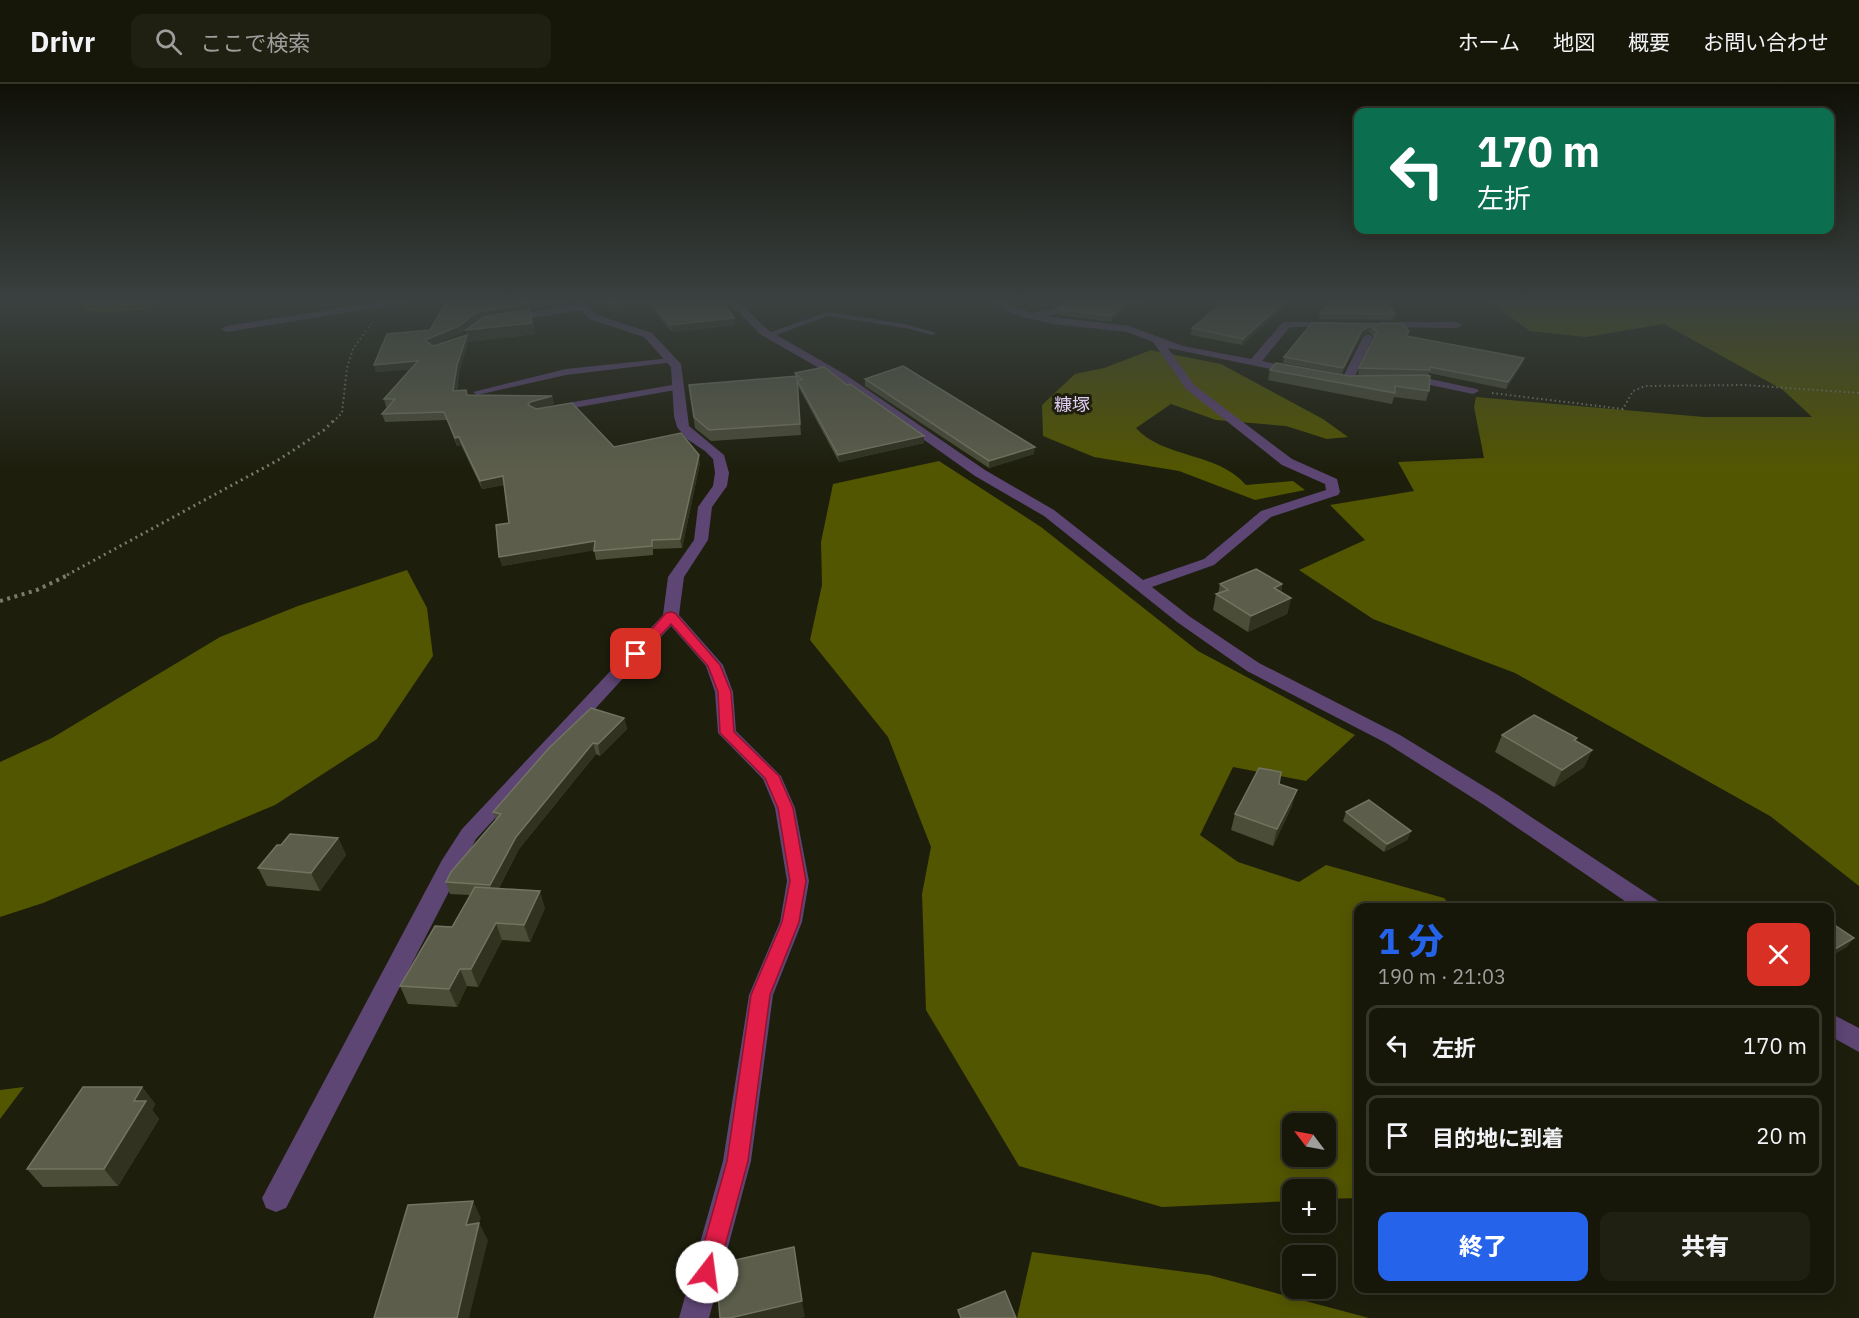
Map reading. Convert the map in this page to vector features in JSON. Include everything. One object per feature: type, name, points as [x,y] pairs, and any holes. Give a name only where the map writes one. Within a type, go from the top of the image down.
[{"type":"street","points":[[276,1198],[358,1039],[469,834],[671,616],[676,578],[701,540],[705,507],[720,486],[722,473],[719,458],[683,427],[680,416],[677,366],[668,357]]},
{"type":"street","points":[[808,357],[842,377],[980,472],[1049,513],[1183,619],[1253,667],[1392,739],[1491,800],[1645,903]]},
{"type":"street","points":[[1142,585],[1209,562],[1266,514],[1332,492],[1332,482],[1287,462],[1190,387],[1168,357]]},
{"type":"street","points":[[1224,357],[1310,374]]},
{"type":"street","points":[[1255,362],[1260,357]]},
{"type":"street","points":[[1348,380],[1359,357]]},
{"type":"street","points":[[1390,380],[1421,380],[1473,391]]},
{"type":"street","points":[[671,616],[714,665],[724,692],[727,733],[771,776],[785,808],[798,881],[791,922],[760,995],[737,1161],[694,1318]]},
{"type":"street","points":[[1834,1025],[1859,1041]]},
{"type":"lane","points":[[477,392],[566,372],[671,360]]},
{"type":"lane","points":[[548,410],[678,387]]},
{"type":"path","points":[[0,602],[37,590],[72,573],[280,459],[324,429],[342,413],[347,368],[351,357]]},
{"type":"path","points":[[1473,391],[1623,409],[1633,391],[1645,386],[1685,388],[1744,385],[1859,393]]},
{"type":"shaded area","points":[[1134,357],[1184,357],[1221,364],[1323,419],[1348,437],[1327,439],[1286,426],[1216,420],[1171,404],[1136,428],[1161,445],[1220,466],[1234,474],[1246,485],[1293,481],[1305,490],[1255,500],[1179,471],[1094,457],[1043,436],[1042,405],[1075,374],[1104,368]]},
{"type":"shaded area","points":[[1723,357],[1859,357],[1859,886],[1770,816],[1515,673],[1373,619],[1299,570],[1365,540],[1330,505],[1414,491],[1398,462],[1484,458],[1474,407],[1476,397],[1704,417],[1812,417],[1783,390]]},
{"type":"shaded area","points":[[939,461],[1041,527],[1198,651],[1355,735],[1306,781],[1233,767],[1200,835],[1238,862],[1299,882],[1326,865],[1444,898],[1448,903],[1354,903],[1354,1198],[1336,1199],[1336,1179],[1282,1179],[1282,1202],[1162,1207],[1019,1166],[926,1010],[922,894],[931,847],[888,737],[810,640],[822,585],[821,542],[833,484]]},
{"type":"shaded area","points":[[407,570],[427,608],[433,656],[377,739],[275,805],[43,903],[0,917],[0,762],[52,738],[220,637],[298,606]]},
{"type":"shaded area","points":[[24,1087],[0,1119],[0,1090]]},
{"type":"shaded area","points":[[1032,1252],[1209,1275],[1282,1295],[1282,1299],[1298,1299],[1369,1318],[1017,1318]]},
{"type":"building","points":[[378,357],[460,357],[453,391],[466,390],[467,395],[552,396],[530,402],[528,405],[536,409],[572,403],[614,447],[681,433],[699,455],[680,539],[652,540],[652,546],[594,551],[595,541],[499,557],[496,525],[509,523],[503,476],[480,481],[459,437],[455,438],[444,412],[382,414],[395,399],[384,399],[418,361],[374,365]]},
{"type":"building","points":[[1284,357],[1349,357],[1343,368]]},
{"type":"building","points":[[1365,357],[1524,358],[1508,382],[1430,367],[1430,370],[1359,368]]},
{"type":"building","points":[[1276,363],[1349,376],[1430,376],[1429,391],[1395,386],[1395,393],[1270,370]]},
{"type":"building","points":[[903,366],[1035,447],[989,461],[865,379]]},
{"type":"building","points":[[824,367],[924,436],[838,455],[797,380],[802,380],[795,373]]},
{"type":"building","points":[[797,376],[800,424],[709,430],[694,417],[689,385]]},
{"type":"building","points":[[1256,569],[1282,584],[1274,588],[1291,598],[1251,616],[1216,594],[1228,590],[1220,584]]},
{"type":"building","points":[[591,708],[624,718],[598,744],[593,743],[516,837],[490,885],[446,882],[451,872],[501,814],[493,812],[549,748]]},
{"type":"building","points":[[1534,715],[1577,738],[1574,740],[1592,750],[1562,770],[1502,735]]},
{"type":"building","points":[[1259,768],[1281,772],[1279,784],[1297,790],[1277,829],[1235,814]]},
{"type":"building","points":[[1369,800],[1411,831],[1387,844],[1346,812]]},
{"type":"building","points":[[290,834],[338,838],[311,873],[258,868],[277,845],[281,845]]},
{"type":"building","points":[[475,887],[540,891],[524,925],[496,923],[471,969],[460,969],[449,989],[400,986],[435,926],[452,927]]},
{"type":"building","points":[[1834,925],[1854,938],[1834,950]]},
{"type":"building","points":[[83,1087],[142,1087],[134,1101],[146,1101],[104,1169],[27,1169]]},
{"type":"building","points":[[473,1201],[466,1225],[479,1223],[457,1318],[374,1318],[408,1205]]},
{"type":"building","points":[[794,1247],[802,1301],[730,1318],[720,1318],[717,1264]]},
{"type":"building","points":[[1005,1291],[1016,1318],[961,1318],[958,1310]]},
{"type":"district","name":"糠塚","points":[[1072,405]]},
{"type":"route","points":[[636,654],[671,616],[714,665],[724,692],[727,733],[771,776],[785,808],[798,881],[791,922],[760,995],[737,1161],[707,1272]]}]
